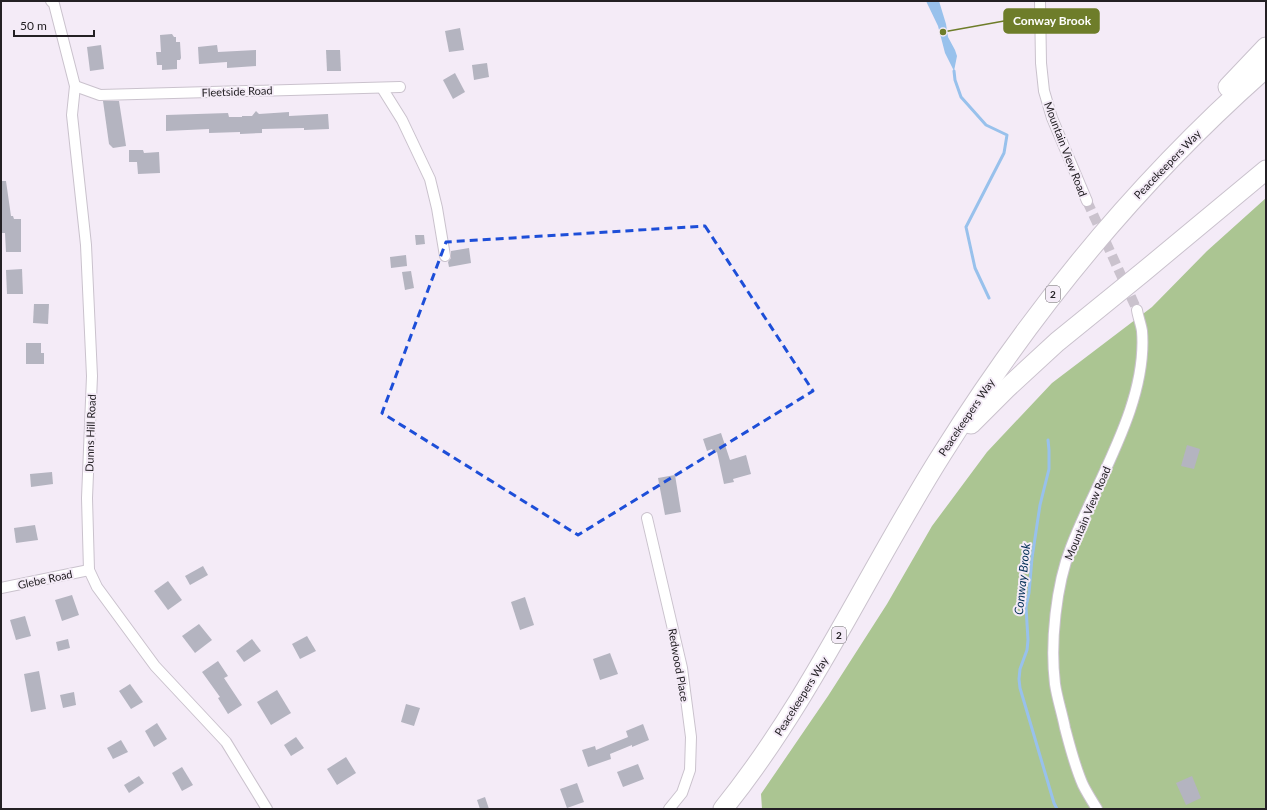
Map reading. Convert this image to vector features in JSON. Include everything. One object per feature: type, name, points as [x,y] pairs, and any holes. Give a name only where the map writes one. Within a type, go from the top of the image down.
[{"type":"highway","points":[[1180,148],[1229,85],[1266,47]]},
{"type":"highway","name":"Peacekeepers Way","points":[[723,809],[740,789],[777,735],[838,637],[901,521],[942,453],[1015,345],[1108,227],[1180,148],[1266,68]]},
{"type":"highway","points":[[942,453],[1006,389],[1057,342],[1266,170]]},
{"type":"street","name":"Dunns Hill Road","points":[[51,1],[54,4],[75,86],[72,115],[86,245],[92,376],[87,498],[89,570],[97,587],[155,666],[226,742],[267,809]]},
{"type":"street","name":"Mountain View Road","points":[[1040,1],[1041,56],[1044,91],[1052,118],[1087,201]]},
{"type":"street","name":"Fleetside Road","points":[[75,86],[100,95],[400,87]]},
{"type":"street","points":[[382,88],[402,120],[430,179],[437,208],[444,256]]},
{"type":"street","name":"Mountain View Road","points":[[1096,809],[1083,785],[1070,750],[1055,685],[1053,656],[1062,575],[1069,554],[1125,425],[1134,398],[1141,366],[1142,346],[1142,329],[1137,310]]},
{"type":"street","name":"Redwood Place","points":[[647,518],[682,668],[691,737],[690,770],[682,793],[668,809]]},
{"type":"street","name":"Glebe Road","points":[[1,588],[89,570]]},
{"type":"highlighted area","points":[[705,226],[813,391],[578,535],[382,413],[446,242]]},
{"type":"green space","points":[[1266,198],[1266,809],[762,809],[761,794],[828,696],[887,604],[932,526],[987,452],[1052,383],[1152,307],[1207,251]]},
{"type":"water","points":[[926,1],[939,1],[946,24],[948,37],[957,56],[954,71],[945,53],[938,26]]},
{"type":"building","points":[[460,28],[464,50],[449,52],[445,31]]},
{"type":"building","points":[[172,34],[176,37],[176,42],[180,42],[181,58],[180,60],[177,60],[177,69],[162,70],[162,65],[157,65],[156,52],[161,52],[160,35]]},
{"type":"building","points":[[101,45],[104,69],[90,71],[87,47]]},
{"type":"building","points":[[217,45],[218,52],[256,50],[256,66],[227,68],[227,62],[199,64],[198,47]]},
{"type":"building","points":[[326,50],[340,50],[341,71],[327,71]]},
{"type":"building","points":[[487,63],[489,77],[474,80],[472,65]]},
{"type":"building","points":[[455,73],[465,92],[453,99],[443,80]]},
{"type":"building","points":[[103,101],[119,101],[126,146],[113,148],[109,144]]},
{"type":"building","points":[[256,111],[259,114],[289,112],[289,116],[328,114],[329,129],[262,129],[262,133],[240,134],[240,132],[209,133],[209,129],[166,131],[166,115],[228,113],[229,117],[242,117],[252,116]]},
{"type":"building","points":[[129,150],[143,150],[144,153],[159,152],[160,173],[138,174],[137,162],[129,162]]},
{"type":"building","points":[[1,181],[6,181],[11,216],[13,216],[14,219],[21,219],[21,252],[6,252],[5,233],[1,233]]},
{"type":"building","points":[[415,235],[424,235],[425,244],[416,245]]},
{"type":"building","points":[[469,248],[471,263],[449,267],[448,262],[451,258],[451,251]]},
{"type":"building","points":[[406,255],[407,266],[391,268],[390,257]]},
{"type":"building","points":[[22,269],[23,294],[7,294],[6,270]]},
{"type":"building","points":[[411,271],[414,288],[405,290],[402,272]]},
{"type":"building","points":[[34,304],[49,304],[48,324],[33,323]]},
{"type":"building","points":[[26,343],[41,343],[41,353],[44,353],[44,364],[26,364]]},
{"type":"building","points":[[721,433],[730,460],[746,455],[751,474],[733,479],[734,482],[724,484],[717,452],[714,453],[712,449],[707,451],[703,439]]},
{"type":"building","points":[[1187,445],[1200,449],[1194,469],[1181,466]]},
{"type":"building","points":[[52,472],[53,484],[31,487],[30,474]]},
{"type":"building","points":[[675,475],[681,512],[665,515],[658,478]]},
{"type":"building","points":[[35,525],[38,540],[16,543],[14,528]]},
{"type":"building","points":[[203,566],[208,575],[190,585],[185,576]]},
{"type":"building","points":[[168,581],[182,600],[168,610],[154,591]]},
{"type":"building","points":[[72,595],[79,615],[62,621],[55,600]]},
{"type":"building","points":[[525,597],[534,625],[520,630],[511,602]]},
{"type":"building","points":[[25,616],[31,636],[16,640],[10,620]]},
{"type":"building","points":[[199,624],[212,640],[195,653],[182,636]]},
{"type":"building","points":[[307,636],[316,651],[300,659],[292,644]]},
{"type":"building","points":[[68,639],[70,648],[58,651],[56,642]]},
{"type":"building","points":[[252,639],[261,651],[244,662],[236,651]]},
{"type":"building","points":[[610,653],[618,674],[600,680],[593,659]]},
{"type":"building","points":[[218,661],[228,676],[224,678],[242,705],[228,714],[218,698],[220,697],[202,672]]},
{"type":"building","points":[[39,671],[46,709],[31,712],[24,674]]},
{"type":"building","points":[[130,684],[143,702],[131,709],[119,691]]},
{"type":"building","points":[[277,690],[291,713],[271,725],[257,702]]},
{"type":"building","points":[[74,692],[76,705],[63,708],[60,695]]},
{"type":"building","points":[[406,704],[420,708],[414,726],[401,722]]},
{"type":"building","points":[[157,723],[167,739],[154,747],[145,731]]},
{"type":"building","points":[[643,724],[649,740],[610,754],[611,759],[588,767],[582,750],[595,746],[596,750],[628,737],[626,731]]},
{"type":"building","points":[[296,737],[304,748],[291,756],[284,745]]},
{"type":"building","points":[[121,740],[128,752],[113,759],[107,748]]},
{"type":"building","points":[[346,757],[356,773],[337,785],[327,769]]},
{"type":"building","points":[[638,764],[644,779],[623,787],[617,772]]},
{"type":"building","points":[[182,767],[193,785],[182,791],[172,773]]},
{"type":"building","points":[[139,776],[144,783],[129,793],[124,785]]},
{"type":"building","points":[[1192,776],[1201,798],[1186,805],[1176,783]]},
{"type":"building","points":[[577,783],[584,802],[567,808],[560,789]]},
{"type":"building","points":[[485,797],[489,809],[480,809],[477,800]]},
{"type":"waterway","name":"Conway Brook","points":[[954,71],[955,80],[961,97],[986,125],[1007,135],[1004,153],[966,227],[975,268],[989,298]]},
{"type":"waterway","name":"Conway Brook","points":[[1048,440],[1049,469],[1040,505],[1032,558],[1029,593],[1026,607],[1028,640],[1027,650],[1020,669],[1019,679],[1020,688],[1057,809]]},
{"type":"tunnel","points":[[1087,201],[1137,310]]},
{"type":"place","name":"Conway Brook","points":[[943,32]]}]
